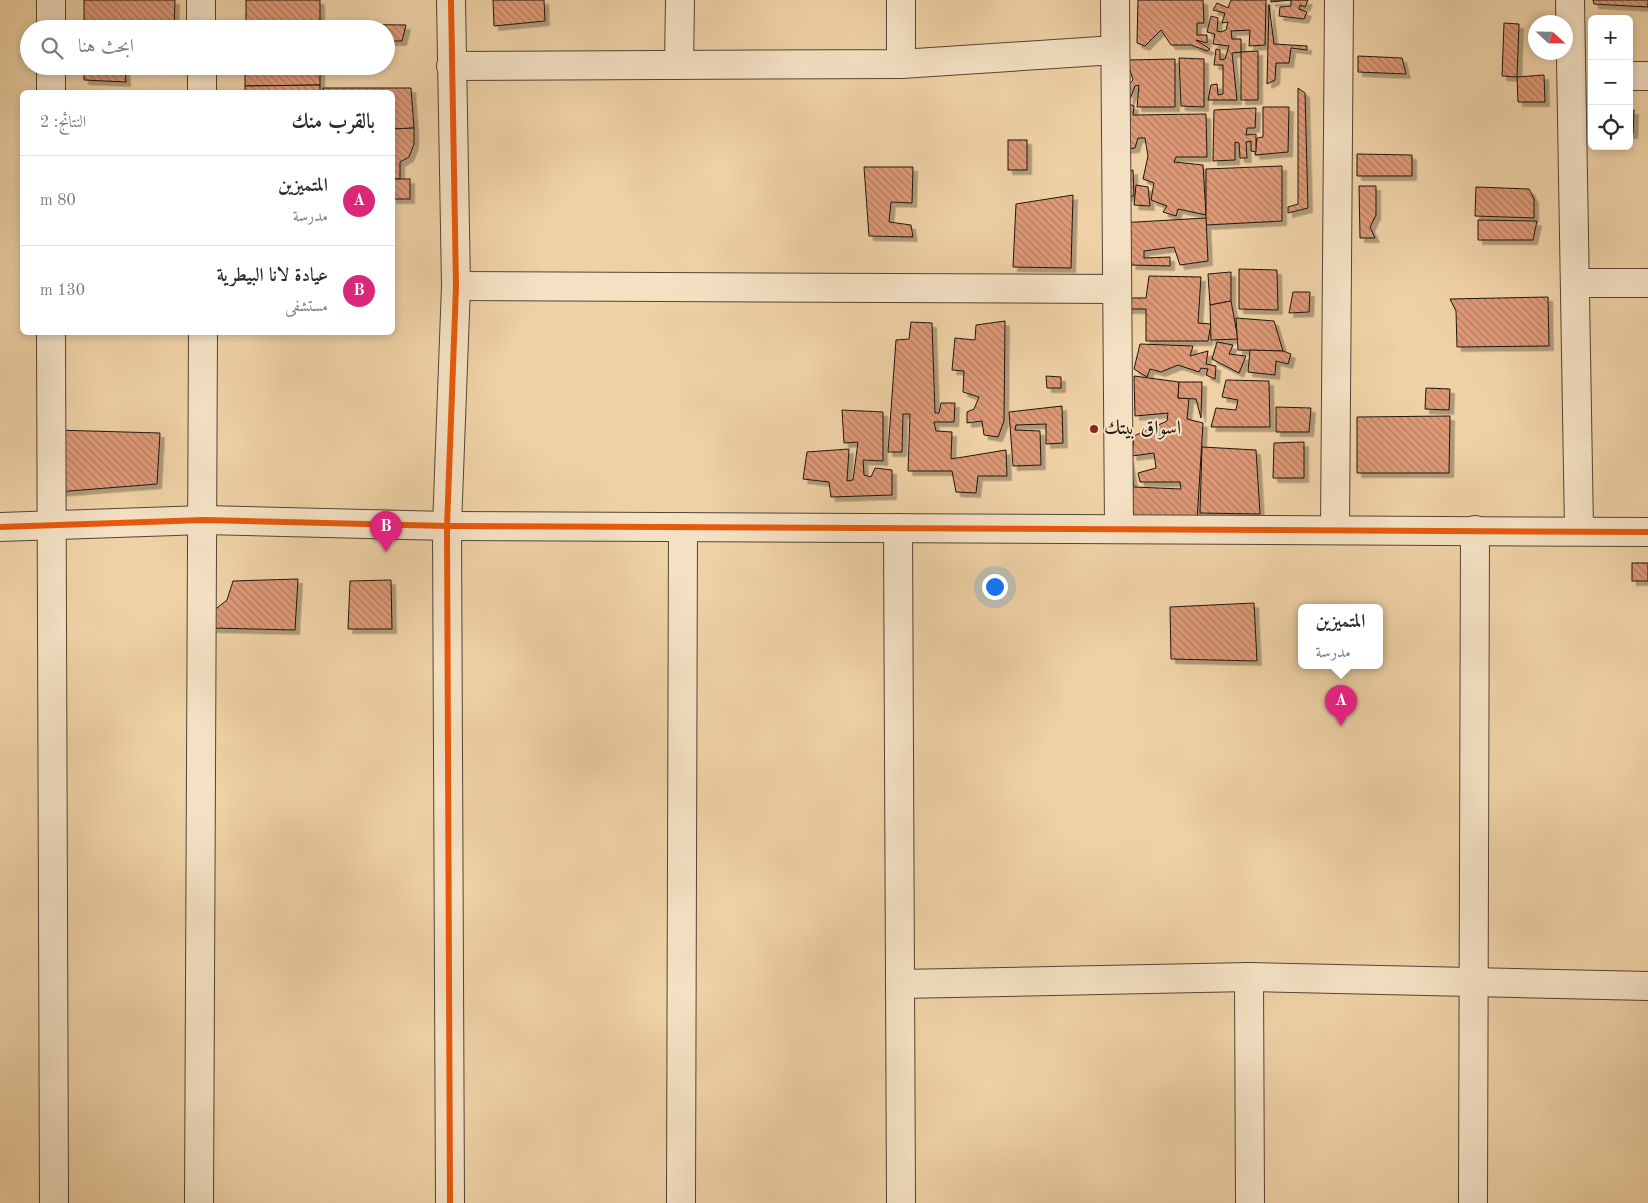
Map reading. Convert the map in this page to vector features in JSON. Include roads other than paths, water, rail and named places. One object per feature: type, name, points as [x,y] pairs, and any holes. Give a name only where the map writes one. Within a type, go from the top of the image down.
[{"type":"street","points":[[51,0],[51,20]]},
{"type":"street","points":[[201,0],[201,20]]},
{"type":"street","points":[[450,1203],[447,526],[456,286],[451,0]]},
{"type":"street","points":[[679,65],[680,0]]},
{"type":"street","points":[[901,0],[901,64]]},
{"type":"street","points":[[1115,0],[1119,528]]},
{"type":"street","points":[[1335,529],[1339,0]]},
{"type":"street","points":[[1570,0],[1582,75],[1575,283],[1579,530]]},
{"type":"street","points":[[451,66],[901,64],[1115,50]]},
{"type":"street","points":[[51,75],[51,90]]},
{"type":"street","points":[[202,75],[202,90]]},
{"type":"street","points":[[1633,76],[1648,76]]},
{"type":"street","points":[[1575,283],[1648,283]]},
{"type":"street","points":[[456,286],[1117,289]]},
{"type":"street","points":[[51,335],[54,1203]]},
{"type":"street","points":[[199,1203],[204,520],[203,335]]},
{"type":"street","points":[[0,527],[204,520],[447,526],[1579,530],[1648,532]]},
{"type":"street","points":[[681,1203],[683,527]]},
{"type":"street","points":[[898,528],[901,1203]]},
{"type":"street","points":[[1473,1203],[1475,530]]},
{"type":"street","points":[[900,984],[1249,977],[1648,986]]},
{"type":"street","points":[[1249,977],[1250,1203]]},
{"type":"place","name":"اسواق بيتك","points":[[1094,429]]},
{"type":"place","name":"عيادة لانا البيطرية","points":[[386,552]]},
{"type":"place","name":"المتميزين","points":[[1341,726]]}]
